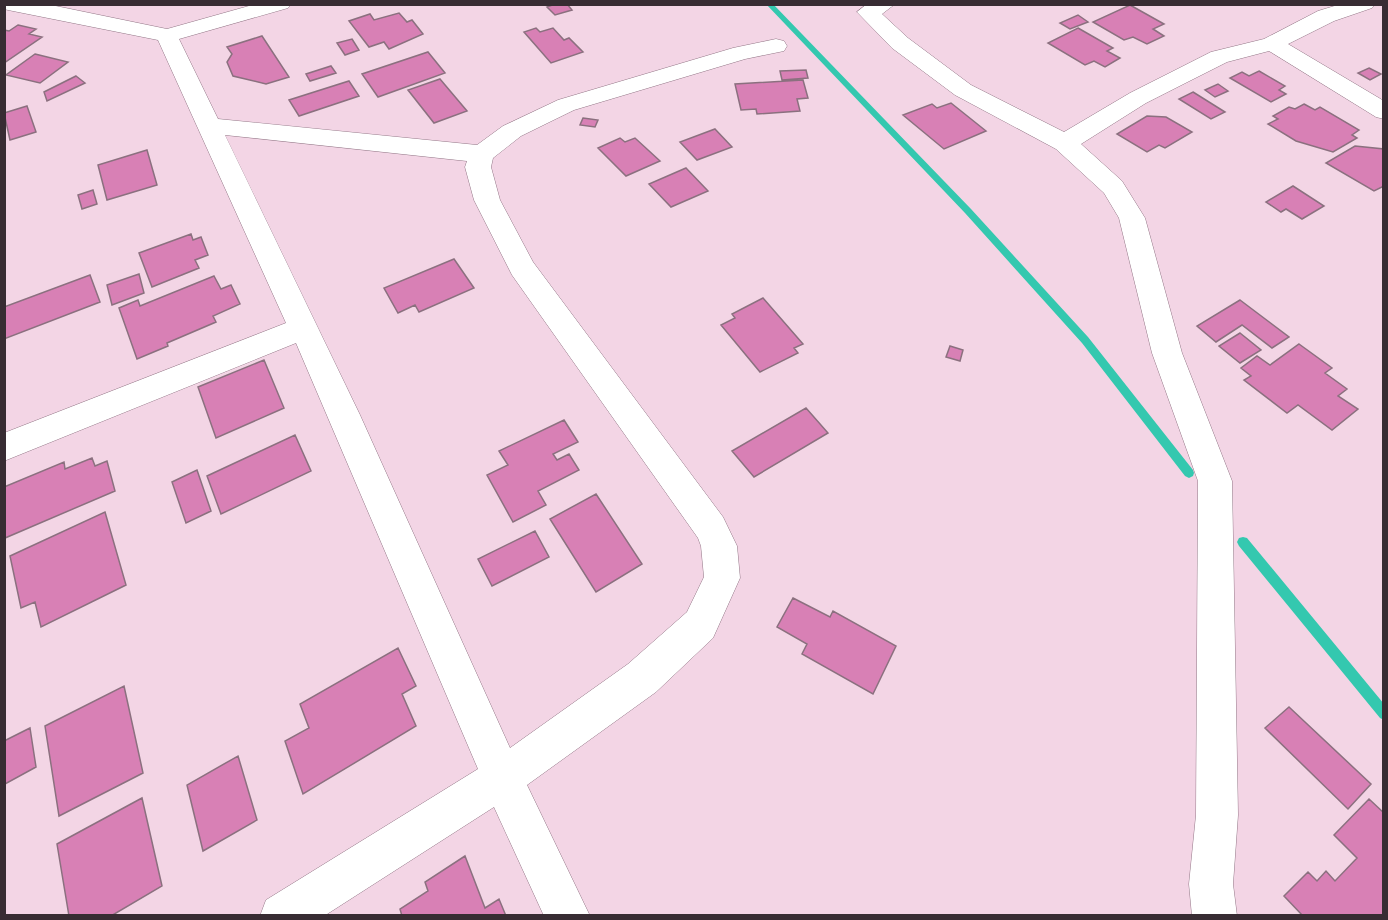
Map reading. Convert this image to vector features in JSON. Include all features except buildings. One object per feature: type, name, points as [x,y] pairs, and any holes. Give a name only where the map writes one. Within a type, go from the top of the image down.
[{"type":"street","points":[[8,4],[118,24],[167,36],[281,4]]},
{"type":"street","points":[[885,4],[868,12],[931,68],[963,90],[1065,143],[1113,187],[1132,218],[1167,353],[1215,481],[1217,815],[1211,884],[1215,915]]},
{"type":"street","points":[[1065,143],[1090,125],[1138,98],[1220,57],[1272,44],[1326,16],[1365,4]]},
{"type":"street","points":[[167,36],[344,415],[502,778],[568,915]]},
{"type":"street","points":[[1272,44],[1383,112]]},
{"type":"street","points":[[282,915],[502,778],[642,678],[700,625],[722,578],[718,546],[711,528],[522,268],[487,200],[478,167],[482,154],[525,123],[566,105],[741,53],[776,46]]},
{"type":"street","points":[[207,125],[482,154]]},
{"type":"street","points":[[4,447],[303,328]]},
{"type":"waterway","points":[[769,4],[968,211],[1085,340],[1189,473]]},
{"type":"waterway","points":[[1243,542],[1384,714]]}]
